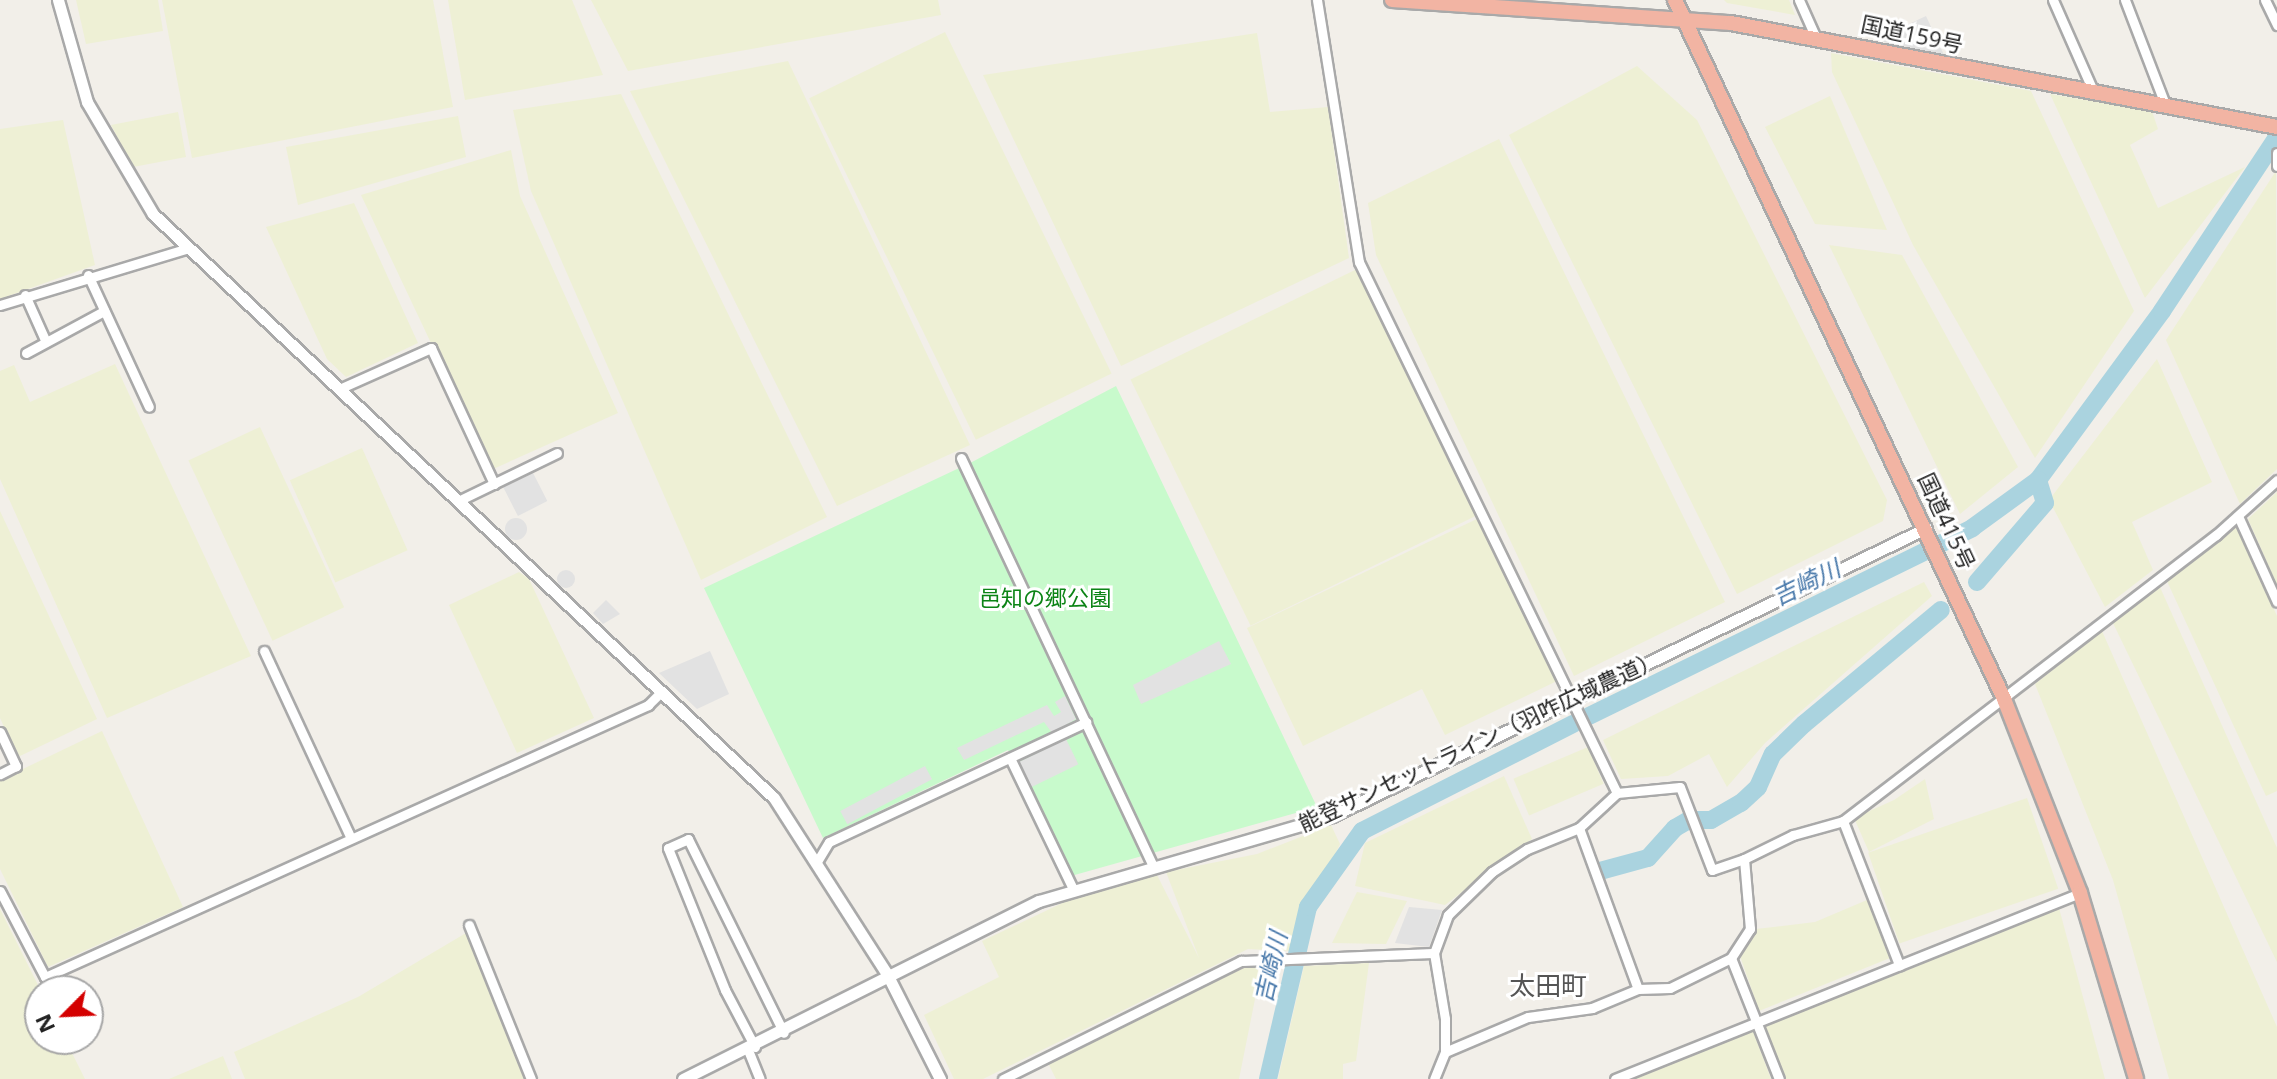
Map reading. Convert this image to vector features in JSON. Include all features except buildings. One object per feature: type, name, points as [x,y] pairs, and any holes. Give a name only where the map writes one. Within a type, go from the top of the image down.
[{"type":"highway","name":"国道159号","points":[[1392,0],[1684,19],[1815,36],[2166,107],[2276,124]]},
{"type":"highway","name":"国道415号","points":[[1675,0],[1942,561],[2004,699],[2080,893],[2136,1079]]},
{"type":"street","points":[[58,0],[87,102],[129,182],[186,249],[774,798],[818,860],[887,974],[940,1079]]},
{"type":"street","points":[[1317,0],[1359,262],[1617,793]]},
{"type":"street","points":[[1799,0],[1815,36]]},
{"type":"street","points":[[2053,0],[2094,93]]},
{"type":"street","points":[[2125,0],[2166,107]]},
{"type":"street","points":[[2265,0],[2277,25]]},
{"type":"street","points":[[2277,153],[2277,166]]},
{"type":"street","points":[[0,305],[88,275],[186,249]]},
{"type":"street","points":[[88,275],[149,407]]},
{"type":"street","points":[[25,295],[46,342]]},
{"type":"street","points":[[26,353],[104,311]]},
{"type":"street","points":[[339,389],[431,348],[494,484]]},
{"type":"street","points":[[458,501],[557,453]]},
{"type":"street","points":[[961,458],[1153,866]]},
{"type":"street","points":[[1434,1079],[1445,1052],[1434,953],[1459,900],[1527,849],[1579,828],[1617,793],[1680,787],[1712,870],[1744,859],[1793,835],[1843,821],[2238,516],[2277,480]]},
{"type":"street","points":[[2238,516],[2277,602]]},
{"type":"street","name":"能登サンセットライン（羽咋広域農道）","points":[[683,1079],[784,1033],[887,974],[1073,889],[1332,816],[1571,699],[1928,532]]},
{"type":"street","points":[[264,651],[351,838]]},
{"type":"street","points":[[0,891],[45,977],[648,705],[661,692]]},
{"type":"street","points":[[818,860],[829,842],[1086,722]]},
{"type":"street","points":[[0,732],[16,766],[0,774]]},
{"type":"street","points":[[1010,758],[1073,889]]},
{"type":"street","points":[[1843,821],[1899,965]]},
{"type":"street","points":[[1579,828],[1638,989]]},
{"type":"street","points":[[760,1079],[751,1048],[668,848],[688,839],[784,1033]]},
{"type":"street","points":[[1445,1052],[1528,1017],[1592,1008],[1638,989],[1670,988],[1731,958],[1750,929],[1744,859]]},
{"type":"street","points":[[1615,1079],[2080,893]]},
{"type":"street","points":[[469,925],[531,1079]]},
{"type":"street","points":[[1003,1079],[1241,961],[1434,953]]},
{"type":"street","points":[[1731,958],[1779,1079]]},
{"type":"green space","points":[[76,0],[158,0],[163,31],[86,44]]},
{"type":"green space","points":[[162,0],[433,0],[453,107],[192,158]]},
{"type":"green space","points":[[448,0],[572,0],[603,75],[465,100]]},
{"type":"green space","points":[[591,0],[938,0],[941,15],[628,71]]},
{"type":"green space","points":[[1724,0],[1789,0],[1795,15],[1727,3]]},
{"type":"green space","points":[[945,32],[1112,374],[976,440],[809,98]]},
{"type":"green space","points":[[1257,33],[1270,112],[1328,107],[1349,258],[1121,366],[983,75]]},
{"type":"green space","points":[[1831,53],[2031,91],[2134,311],[2035,458],[1913,245],[1832,72]]},
{"type":"green space","points":[[788,61],[970,445],[837,506],[630,91]]},
{"type":"green space","points":[[1637,66],[1697,120],[1887,500],[1883,521],[1737,594],[1509,135]]},
{"type":"green space","points":[[621,94],[827,517],[701,580],[531,191],[513,110]]},
{"type":"green space","points":[[2050,94],[2152,111],[2158,129],[2130,145],[2158,208],[2245,167],[2145,298]]},
{"type":"green space","points":[[1830,96],[1887,230],[1815,224],[1765,127]]},
{"type":"green space","points":[[178,112],[186,157],[133,167],[111,125]]},
{"type":"green space","points":[[458,116],[466,157],[298,205],[286,147]]},
{"type":"green space","points":[[63,120],[95,265],[0,299],[0,129]]},
{"type":"green space","points":[[1499,139],[1725,602],[1574,676],[1376,255],[1368,203]]},
{"type":"green space","points":[[511,150],[520,196],[618,413],[491,470],[361,195]]},
{"type":"green space","points":[[2276,171],[2277,469],[2240,504],[2166,340]]},
{"type":"green space","points":[[354,203],[418,343],[346,377],[327,359],[266,227]]},
{"type":"green space","points":[[1829,245],[1902,255],[2018,467],[1960,514]]},
{"type":"green space","points":[[1357,269],[1477,515],[1251,626],[1131,379]]},
{"type":"green space","points":[[2157,359],[2212,482],[2132,522],[2153,570],[2105,607],[2049,500]]},
{"type":"green space","points":[[115,364],[251,656],[107,718],[0,479],[0,371],[14,365],[30,402]]},
{"type":"green space","name":"邑知の郷公園","points":[[1116,386],[1317,807],[1071,876],[1008,750],[823,838],[704,588],[972,462]]},
{"type":"green space","points":[[260,427],[344,607],[273,641],[188,460]]},
{"type":"green space","points":[[362,448],[408,550],[335,582],[290,480]]},
{"type":"green space","points":[[2277,492],[2277,585],[2248,519]]},
{"type":"green space","points":[[0,511],[97,719],[18,757],[0,718]]},
{"type":"green space","points":[[1481,517],[1559,680],[1445,735],[1422,689],[1303,746],[1247,628]]},
{"type":"green space","points":[[2237,527],[2277,616],[2277,791],[2266,796],[2166,579]]},
{"type":"green space","points":[[519,572],[529,579],[594,718],[517,753],[449,605]]},
{"type":"green space","points":[[1924,582],[1932,596],[1765,743],[1727,787],[1709,754],[1668,776],[1621,779],[1603,740]]},
{"type":"green space","points":[[2159,585],[2277,848],[2277,962],[2112,621]]},
{"type":"green space","points":[[2102,631],[2277,1027],[2277,1079],[2169,1079],[2113,880],[2035,684]]},
{"type":"green space","points":[[102,731],[183,907],[48,967],[0,869],[0,780]]},
{"type":"green space","points":[[1588,747],[1604,784],[1529,815],[1513,779]]},
{"type":"green space","points":[[1504,776],[1532,839],[1445,905],[1355,886],[1365,843]]},
{"type":"green space","points":[[1925,779],[1934,819],[1869,852],[1854,818],[1894,800]]},
{"type":"green space","points":[[2027,798],[2058,889],[1899,943],[1868,853]]},
{"type":"green space","points":[[1331,825],[1340,844],[1289,951],[1248,949],[983,1079],[954,1079],[924,1015],[999,977],[982,941],[1075,897],[1157,875],[1199,958],[1166,872],[1257,854]]},
{"type":"green space","points":[[1357,892],[1407,901],[1386,944],[1332,943]]},
{"type":"green space","points":[[1867,900],[1890,958],[1759,1011],[1740,956],[1756,929],[1815,922]]},
{"type":"green space","points":[[2059,908],[2105,1079],[1786,1079],[1765,1026]]},
{"type":"green space","points":[[0,909],[33,975],[24,975],[24,1055],[73,1055],[85,1079],[0,1079]]},
{"type":"green space","points":[[466,933],[526,1079],[245,1079],[234,1052],[358,997]]},
{"type":"green space","points":[[1263,959],[1239,1079],[1056,1079],[1047,1061]]},
{"type":"green space","points":[[1369,963],[1356,1061],[1343,1064],[1343,1079],[1278,1079],[1304,966]]},
{"type":"green space","points":[[1753,1031],[1771,1079],[1633,1079],[1634,1078]]},
{"type":"green space","points":[[223,1056],[232,1079],[169,1079]]},
{"type":"shaded area","points":[[1926,16],[1944,55],[1875,40]]},
{"type":"shaded area","points":[[531,469],[547,501],[518,516],[502,484]]},
{"type":"shaded area","points":[[512,518],[520,518],[527,529],[520,540],[512,540],[505,533],[505,525]]},
{"type":"shaded area","points":[[566,570],[575,579],[566,588],[557,579]]},
{"type":"shaded area","points":[[606,600],[620,614],[603,624],[593,613]]},
{"type":"shaded area","points":[[1219,641],[1231,664],[1141,704],[1133,685]]},
{"type":"shaded area","points":[[710,651],[729,694],[697,709],[659,673]]},
{"type":"shaded area","points":[[1065,696],[1076,719],[1052,733],[1044,722],[964,760],[957,748],[1047,705],[1054,716],[1061,712],[1055,702]]},
{"type":"shaded area","points":[[1066,739],[1078,764],[1031,787],[1018,762]]},
{"type":"shaded area","points":[[925,766],[932,779],[847,824],[840,811]]},
{"type":"shaded area","points":[[1409,907],[1442,910],[1429,947],[1395,943]]},
{"type":"waterway","name":"吉崎川","points":[[1977,582],[2045,503],[2038,480],[2162,311],[2277,137]]},
{"type":"waterway","name":"吉崎川","points":[[1589,716],[1972,528],[2038,480]]},
{"type":"waterway","name":"吉崎川","points":[[1600,871],[1648,858],[1675,828],[1689,820],[1711,820],[1741,803],[1758,787],[1773,754],[1804,724],[1941,610]]},
{"type":"waterway","name":"吉崎川","points":[[1268,1079],[1308,907],[1362,831],[1573,724]]},
{"type":"district","name":"太田町","points":[[1548,986]]}]
